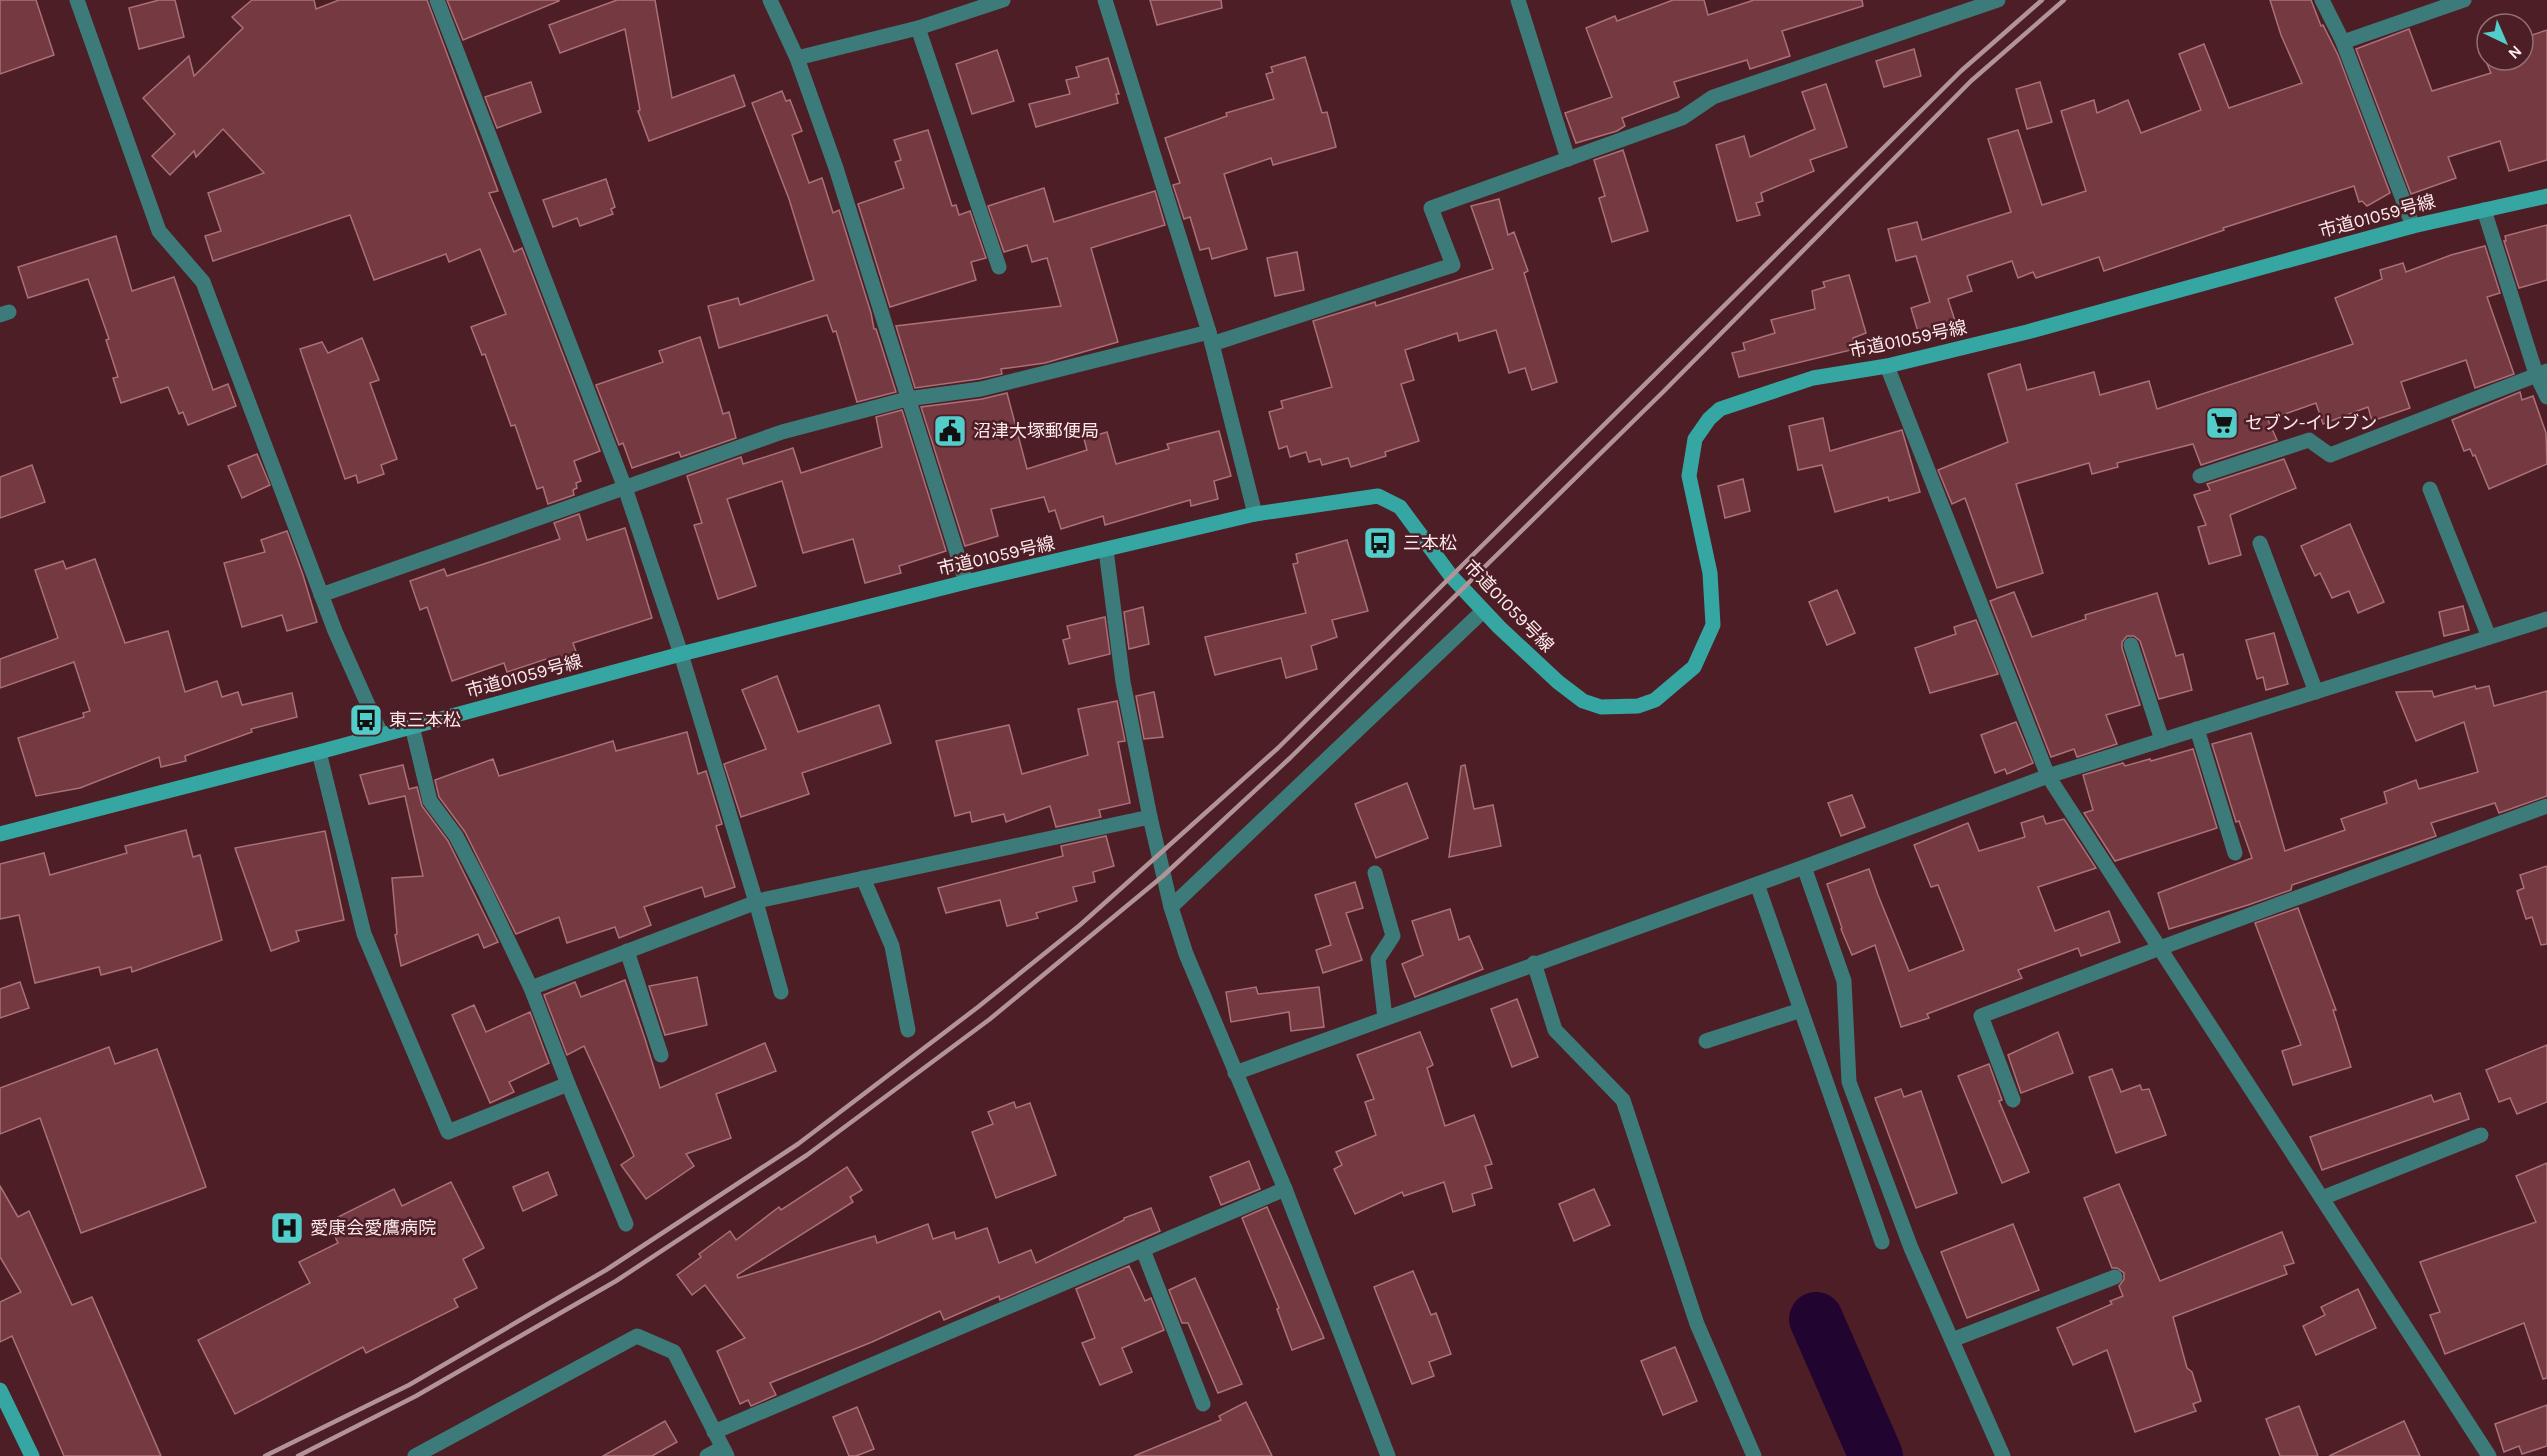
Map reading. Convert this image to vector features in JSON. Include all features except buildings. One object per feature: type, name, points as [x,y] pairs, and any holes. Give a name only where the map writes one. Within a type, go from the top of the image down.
[{"type":"street","points":[[77,0],[159,231],[203,282],[321,595],[381,734]]},
{"type":"street","points":[[437,0],[625,488],[681,654],[781,992]]},
{"type":"street","points":[[770,0],[797,58],[836,168],[966,582]]},
{"type":"street","points":[[797,58],[918,28],[1002,0]]},
{"type":"street","points":[[1105,0],[1210,338],[1255,514]]},
{"type":"street","points":[[1518,0],[1568,159]]},
{"type":"street","points":[[321,595],[782,432],[907,399],[981,389],[1210,338],[1453,265],[1431,208],[1682,118],[1713,97],[1998,0]]},
{"type":"street","points":[[2322,0],[2343,42],[2413,226]]},
{"type":"street","points":[[2343,42],[2464,0]]},
{"type":"street","points":[[918,28],[999,267]]},
{"type":"street","name":"市道01059号線","points":[[0,834],[318,752],[681,654],[966,582],[1255,514],[1378,496],[1400,507],[1451,576],[1483,610],[1536,663],[1583,701],[1602,707],[1638,706],[1655,699],[1694,666],[1713,626],[1710,573],[1689,476],[1695,439],[1709,419],[1720,409],[1748,397],[1813,378],[1887,366],[2027,332],[2413,226],[2547,196]]},
{"type":"street","points":[[2484,210],[2541,373],[2547,397]]},
{"type":"street","points":[[1887,366],[2048,776],[2489,1456]]},
{"type":"street","points":[[2200,476],[2309,440],[2330,455],[2541,373]]},
{"type":"street","points":[[2430,489],[2488,637]]},
{"type":"street","points":[[2260,543],[2316,692]]},
{"type":"street","points":[[1106,550],[1123,682],[1150,818],[1171,907],[1186,954],[1285,1189],[1388,1456]]},
{"type":"street","points":[[1171,907],[1483,610]]},
{"type":"street","points":[[1235,1073],[2048,776],[2547,619]]},
{"type":"street","points":[[2131,645],[2162,740]]},
{"type":"street","points":[[412,726],[430,801],[456,836],[531,988],[626,1224]]},
{"type":"street","points":[[2197,729],[2235,853]]},
{"type":"street","points":[[318,752],[364,934],[448,1132],[568,1084]]},
{"type":"street","points":[[2013,1100],[1981,1016],[2547,806]]},
{"type":"street","points":[[531,988],[756,902],[1150,818]]},
{"type":"street","points":[[1804,867],[1844,981],[1850,1082],[1911,1248],[2003,1456]]},
{"type":"street","points":[[1375,873],[1393,936],[1378,959],[1385,1018]]},
{"type":"street","points":[[862,879],[892,945],[908,1030]]},
{"type":"street","points":[[1757,884],[1882,1242]]},
{"type":"street","points":[[627,951],[661,1055]]},
{"type":"street","points":[[1534,963],[1555,1030],[1623,1100],[1697,1324],[1754,1456]]},
{"type":"street","points":[[1706,1041],[1801,1010]]},
{"type":"street","points":[[2322,1198],[2481,1135]]},
{"type":"street","points":[[714,1432],[1285,1189]]},
{"type":"street","points":[[1143,1250],[1203,1404]]},
{"type":"street","points":[[1952,1340],[2115,1277]]},
{"type":"street","points":[[415,1456],[637,1336],[674,1352],[725,1452],[706,1456]]},
{"type":"street","points":[[0,1390],[32,1456]]},
{"type":"waterway","points":[[1816,1319],[1876,1456]]},
{"type":"railway","points":[[265,1456],[409,1385],[606,1270],[798,1144],[978,1007],[1080,925],[1278,748],[1961,71],[2042,0]]},
{"type":"railway","points":[[298,1456],[416,1396],[616,1281],[807,1155],[990,1019],[1163,876],[1290,758],[1663,392],[1971,81],[2064,0]]},
{"type":"place","name":"セブン-イレブン","points":[[2222,423]]},
{"type":"place","name":"沼津大塚郵便局","points":[[950,431]]},
{"type":"place","name":"三本松","points":[[1380,543]]},
{"type":"place","name":"東三本松","points":[[366,720]]},
{"type":"place","name":"愛康会愛鷹病院","points":[[287,1228]]}]
